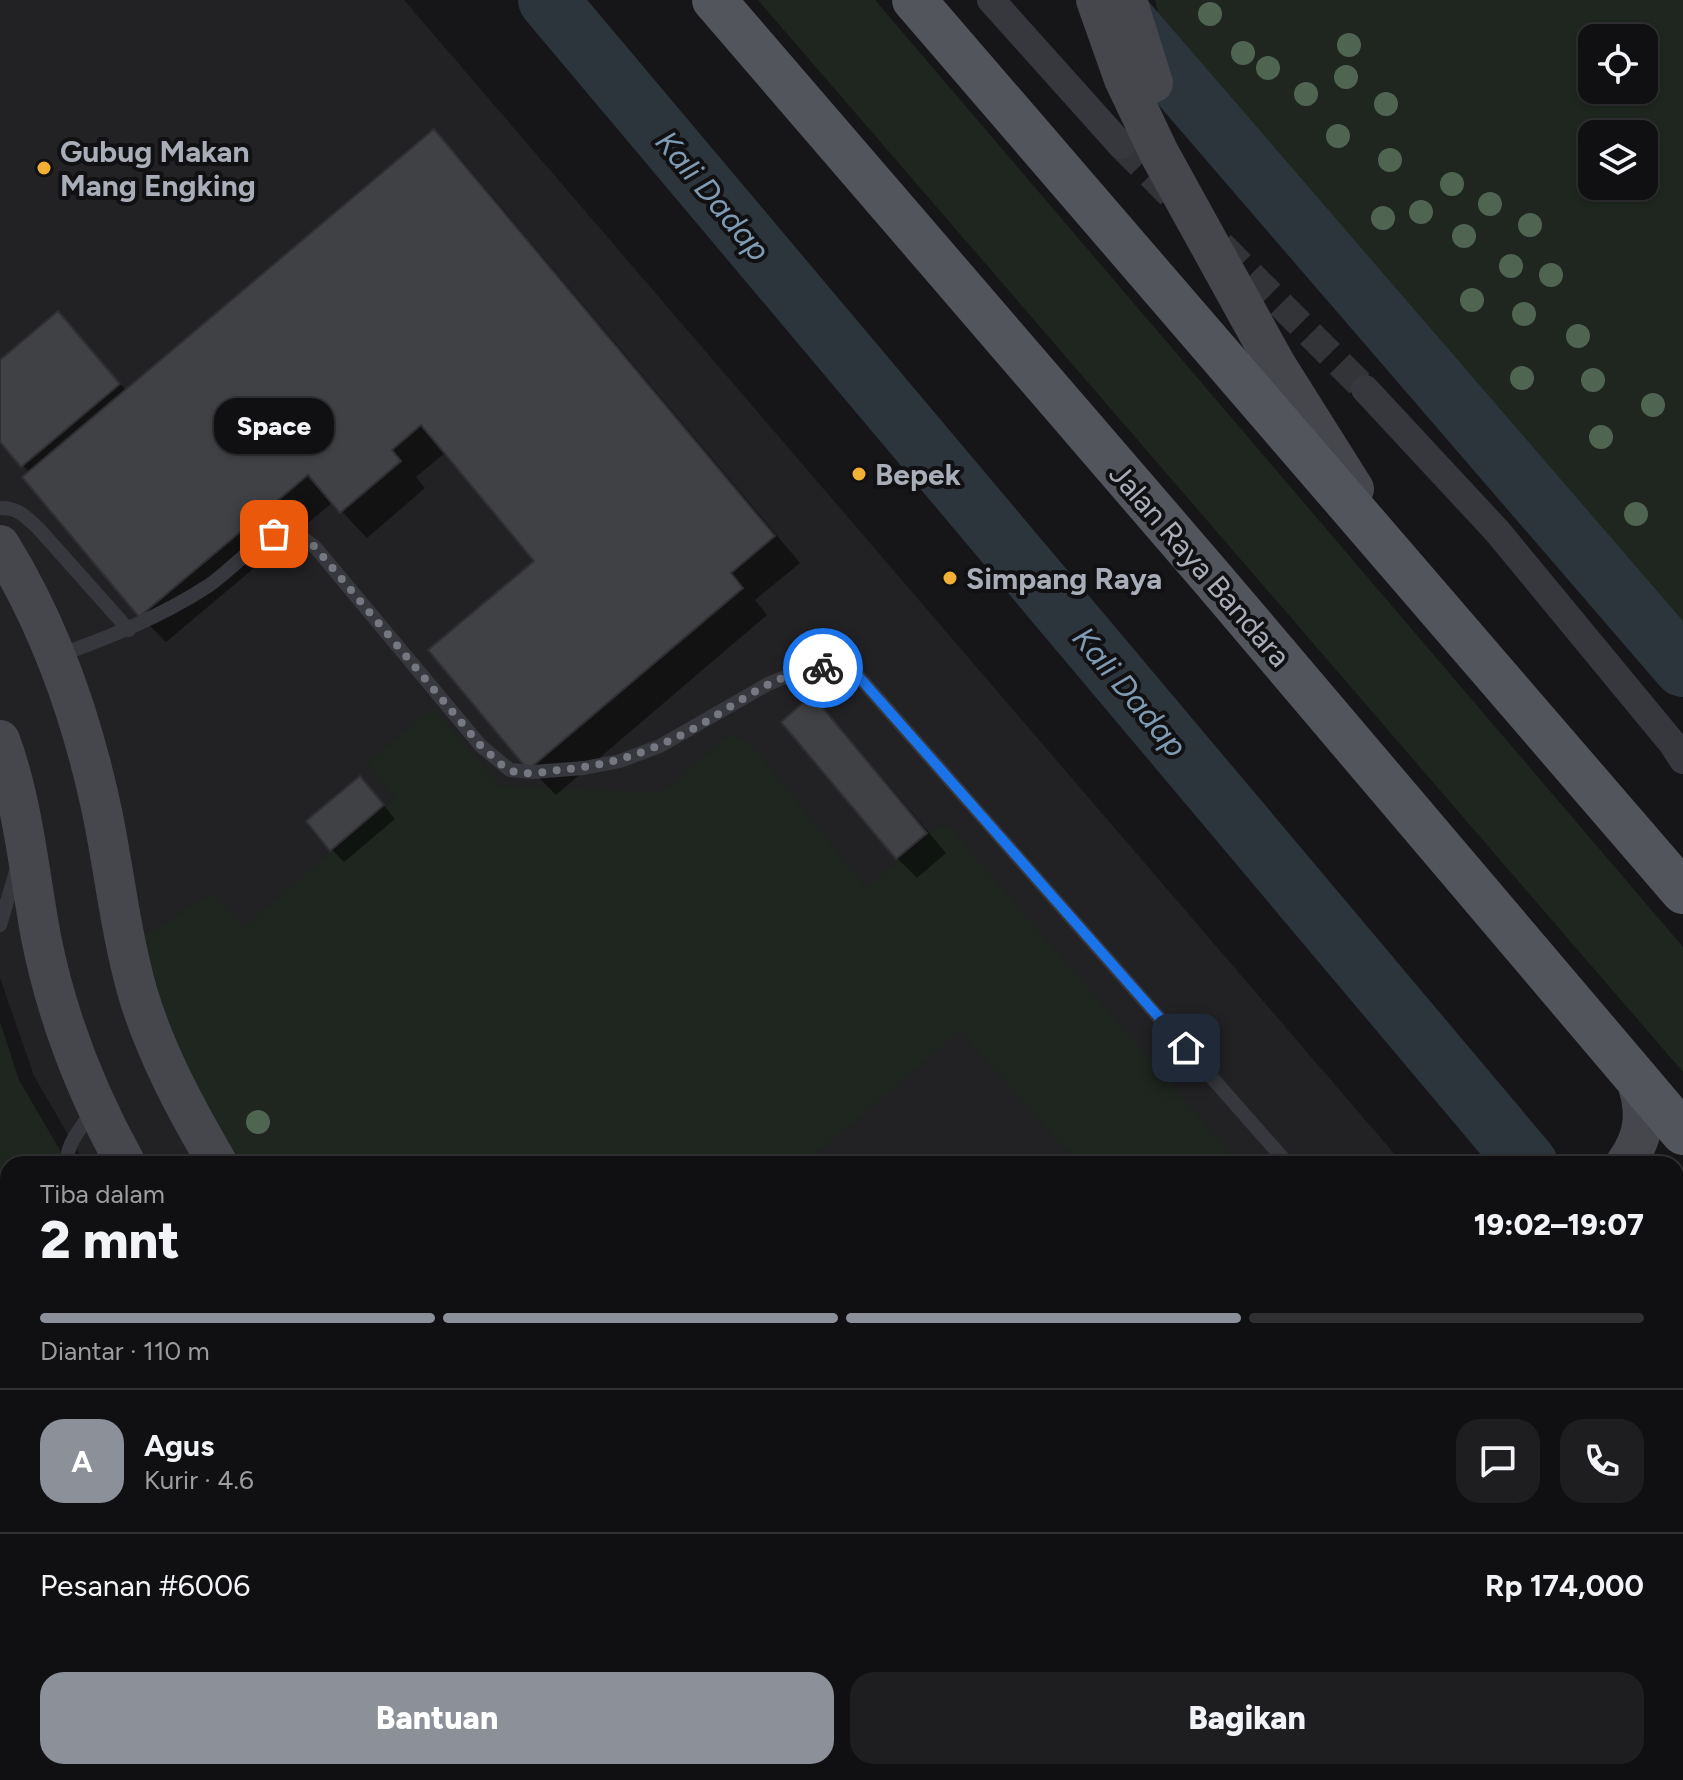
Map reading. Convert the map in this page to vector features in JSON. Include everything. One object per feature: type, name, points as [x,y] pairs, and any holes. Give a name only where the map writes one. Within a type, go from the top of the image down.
[{"type":"main road","name":"Jalan Raya Bandara","points":[[714,0],[1211,577],[1683,1133]]},
{"type":"main road","points":[[914,0],[1683,892]]},
{"type":"street","points":[[991,0],[1121,145]]},
{"type":"street","points":[[1096,0],[1124,79],[1159,153],[1276,365],[1407,573]]},
{"type":"street","points":[[1127,0],[1161,109],[1221,262]]},
{"type":"street","points":[[1365,389],[1497,531],[1683,760]]},
{"type":"street","points":[[0,545],[24,584],[57,656],[81,724],[103,817],[118,916],[139,996],[167,1070],[214,1156]]},
{"type":"street","points":[[0,740],[63,1024],[94,1107],[122,1156]]},
{"type":"street","points":[[1631,1156],[1642,1133],[1641,1094],[1634,1074]]},
{"type":"lane","points":[[0,508],[21,513],[38,528],[129,630]]},
{"type":"lane","points":[[57,656],[129,630],[173,608],[212,584],[274,534],[288,532],[315,547],[481,746],[510,770],[533,772],[584,768],[620,761],[660,746],[768,684],[805,669],[833,668],[859,677],[1281,1156]]},
{"type":"lane","points":[[0,925],[25,842]]},
{"type":"lane","points":[[67,1156],[74,1138],[94,1107]]},
{"type":"shaded area","points":[[0,0],[404,0],[1396,1156],[80,1156],[34,1076],[0,978]]},
{"type":"shaded area","points":[[758,0],[875,0],[1683,947],[1683,1072]]},
{"type":"shaded area","points":[[1155,0],[1683,0],[1683,633],[1161,27]]},
{"type":"shaded area","points":[[433,708],[500,786],[662,793],[728,735],[740,738],[754,748],[866,888],[942,824],[949,827],[1233,1156],[1072,1156],[960,1031],[814,1156],[232,1156],[182,1068],[141,938],[213,893],[244,927],[395,798],[367,763]]},
{"type":"shaded area","points":[[0,1022],[19,1080],[63,1156],[0,1156]]},
{"type":"building","points":[[434,129],[775,536],[731,573],[743,588],[528,770],[428,650],[534,561],[421,425],[392,450],[401,461],[340,513],[308,475],[139,617],[22,477]]},
{"type":"building","points":[[58,311],[120,384],[21,467],[0,442],[0,360]]},
{"type":"building","points":[[812,695],[927,833],[896,859],[781,722]]},
{"type":"building","points":[[360,776],[384,805],[330,851],[306,821]]},
{"type":"waterway","name":"Kali Dadap","points":[[548,0],[1521,1156]]},
{"type":"waterway","name":"Kali Dadap","points":[[1118,12],[1683,667]]},
{"type":"tunnel","points":[[1121,145],[1172,196]]},
{"type":"tunnel","points":[[1221,245],[1365,389]]},
{"type":"way so far","points":[[274,534],[288,532],[315,547],[481,746],[510,770],[533,772],[584,768],[620,761],[660,746],[768,684],[805,669],[823,668]]},
{"type":"place","name":"Gubug Makan Mang Engking","points":[[44,168]]},
{"type":"place","name":"Bepek","points":[[859,474]]},
{"type":"place","name":"Space","points":[[274,534]]},
{"type":"place","name":"Simpang Raya","points":[[950,578]]},
{"type":"route","points":[[823,668],[833,668],[859,677],[1186,1048]]}]
